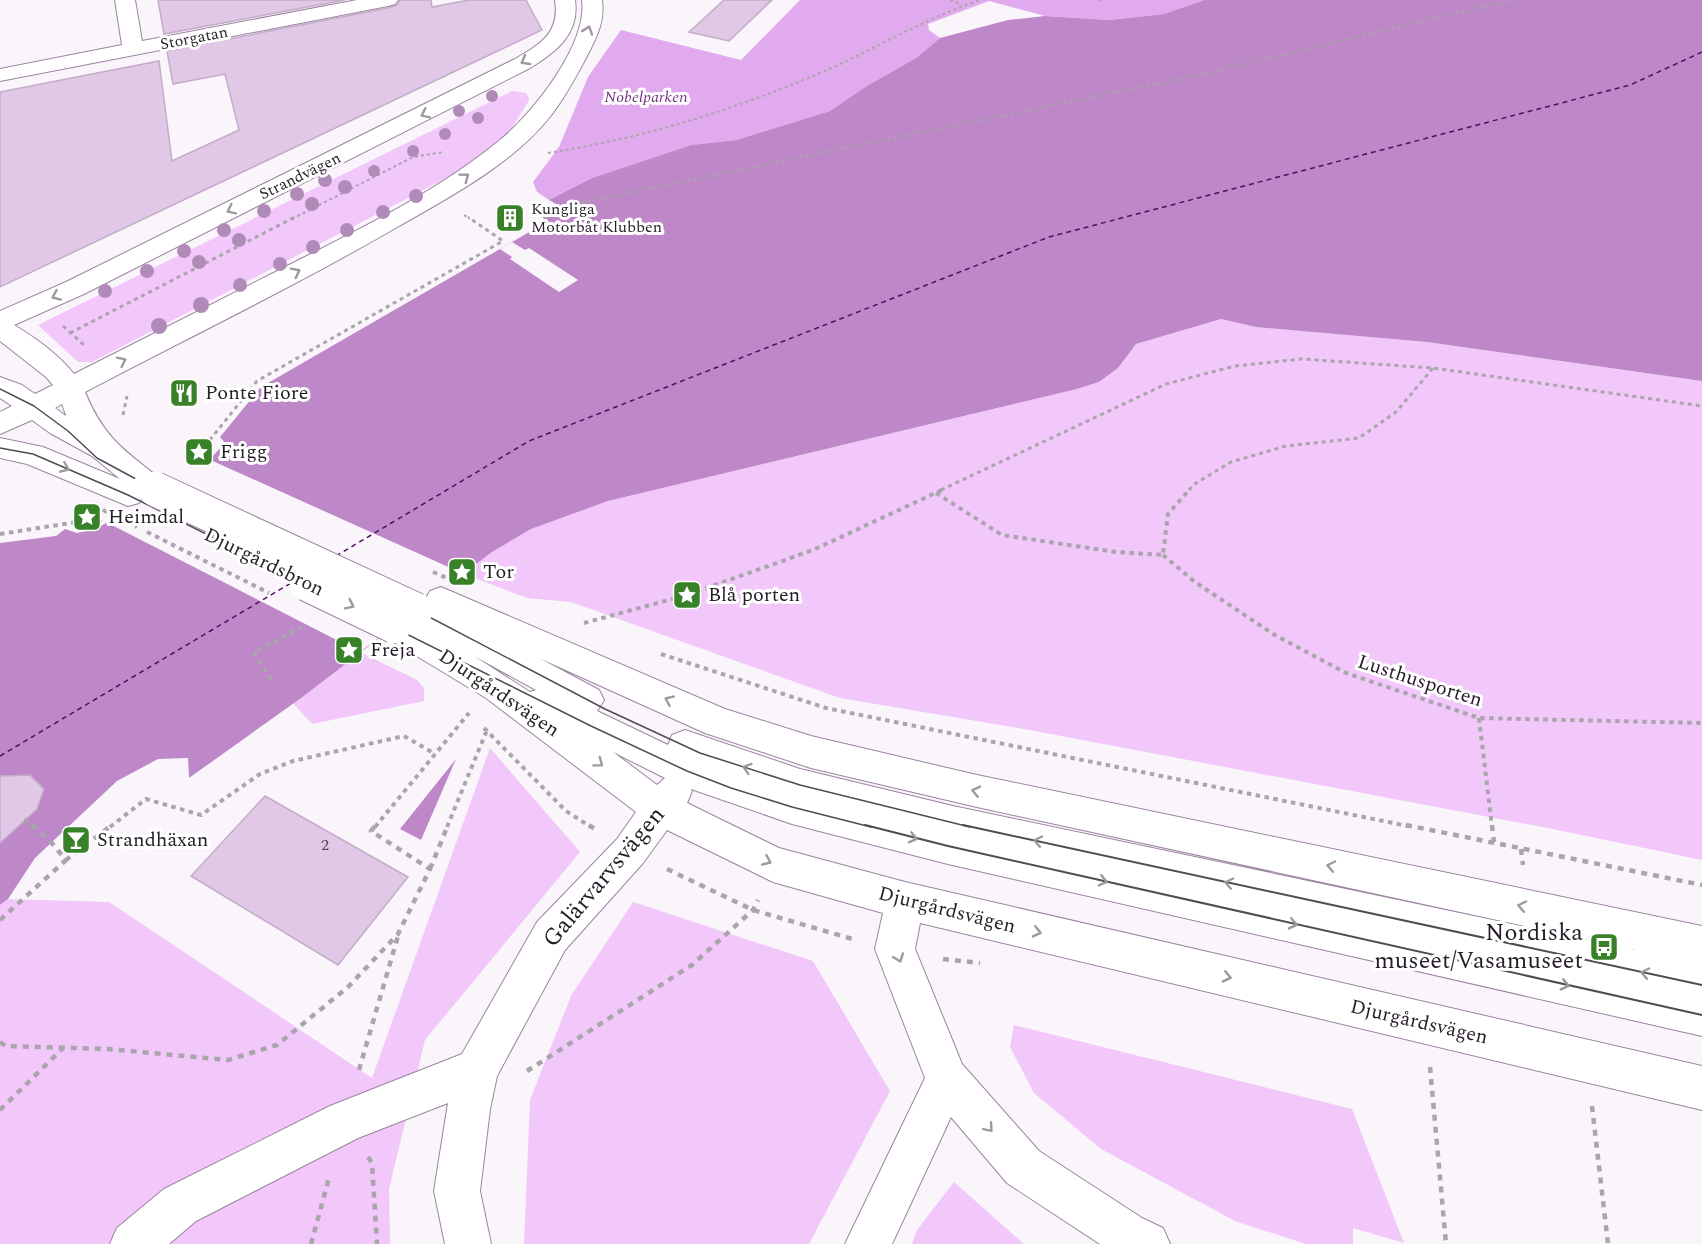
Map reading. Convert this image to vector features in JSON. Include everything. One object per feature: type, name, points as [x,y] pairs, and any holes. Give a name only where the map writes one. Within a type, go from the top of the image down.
[{"type":"street","points":[[125,0],[133,50]]},
{"type":"street","name":"Storgatan","points":[[0,75],[388,0]]},
{"type":"street","name":"Strandvägen","points":[[0,321],[75,288],[477,88],[542,51],[560,34],[567,16],[565,0]]},
{"type":"street","points":[[0,424],[354,242],[454,185],[508,145],[541,114],[540,90],[588,34],[594,14],[592,0]]},
{"type":"street","points":[[477,88],[519,82],[540,90]]},
{"type":"street","name":"Djurgårdsbron","points":[[0,329],[22,342],[56,369],[69,387],[80,415],[136,491],[414,611]]},
{"type":"street","points":[[0,387],[34,406],[60,426],[98,441]]},
{"type":"street","name":"Djurgårdsbron","points":[[0,448],[33,454],[136,491],[414,611]]},
{"type":"street","name":"Djurgårdsvägen","points":[[414,611],[591,726],[701,749],[811,752],[977,791],[1515,904],[1702,946]]},
{"type":"street","name":"Djurgårdsvägen","points":[[414,611],[701,749],[800,785],[953,823],[1702,986]]},
{"type":"street","name":"Djurgårdsvägen","points":[[414,611],[498,688],[661,809],[772,864],[905,901],[1702,1088]]},
{"type":"street","name":"Djurgårdsvägen","points":[[701,749],[792,807],[948,846],[1702,1015]]},
{"type":"street","name":"Galärvarvsvägen","points":[[468,1244],[458,1191],[472,1090],[550,936],[630,851],[701,749]]},
{"type":"street","points":[[905,901],[895,949],[947,1078],[1023,1167],[1126,1234],[1147,1244]]},
{"type":"street","points":[[868,1244],[947,1078]]},
{"type":"street","points":[[133,1244],[180,1205],[345,1121],[472,1090]]},
{"type":"path","points":[[950,0],[963,5]]},
{"type":"path","points":[[539,154],[578,149],[664,129],[738,108],[831,68],[915,25],[981,0]]},
{"type":"path","points":[[544,219],[565,206],[1194,76],[1511,0]]},
{"type":"path","name":"Strandvägen","points":[[70,333],[413,157],[495,143],[508,145]]},
{"type":"path","points":[[212,452],[208,441],[256,381],[503,241],[456,210]]},
{"type":"path","points":[[586,629],[575,626],[687,595],[813,550],[1166,384],[1235,366],[1302,359],[1433,368],[1702,406]]},
{"type":"path","points":[[935,492],[1002,535],[1116,552],[1162,555],[1168,514],[1193,485],[1231,462],[1286,446],[1359,438],[1396,412],[1433,368]]},
{"type":"path","name":"Djurgårdsbron","points":[[136,491],[274,596]]},
{"type":"path","points":[[0,534],[77,522],[92,525]]},
{"type":"path","name":"Lusthusporten","points":[[1162,555],[1195,582],[1273,634],[1346,673],[1479,718],[1702,723]]},
{"type":"path","points":[[271,679],[255,652],[305,625]]},
{"type":"path","points":[[651,651],[826,708],[1702,885]]},
{"type":"path","points":[[430,869],[371,831],[469,713]]},
{"type":"path","points":[[1479,718],[1494,842]]},
{"type":"path","points":[[310,1244],[398,934],[430,869],[487,730]]},
{"type":"path","points":[[0,920],[66,860],[146,799],[201,815],[260,774],[293,761],[404,736],[435,754]]},
{"type":"path","points":[[26,819],[50,841],[66,860]]},
{"type":"path","points":[[472,1090],[692,965],[753,910],[763,891]]},
{"type":"path","points":[[0,1042],[6,1046],[228,1060],[277,1045],[348,987],[398,934]]},
{"type":"path","points":[[0,1110],[63,1048]]},
{"type":"path","points":[[1430,1061],[1446,1244]]},
{"type":"path","points":[[1591,1100],[1608,1244]]},
{"type":"path","points":[[345,1121],[372,1163],[377,1244]]},
{"type":"shaded area","points":[[1204,0],[1702,0],[1702,381],[1427,342],[1256,327],[1221,319],[1136,344],[1118,368],[1099,382],[1077,389],[608,501],[531,529],[492,552],[301,698],[189,778],[188,758],[158,759],[117,781],[35,858],[8,899],[0,905],[0,543],[56,536],[65,529],[77,533],[96,529],[209,460],[225,443],[220,437],[261,387],[545,223],[542,212],[556,204],[549,200],[592,178],[691,145],[736,140],[830,111],[865,87],[916,58],[940,38],[1008,20],[1045,16],[1109,20],[1164,14]]},
{"type":"shaded area","points":[[512,91],[526,93],[529,98],[505,139],[462,170],[92,362],[78,362],[38,325]]},
{"type":"shaded area","points":[[1221,319],[1256,327],[1427,342],[1702,381],[1702,860],[1553,829],[1024,729],[840,698],[571,602],[527,598],[464,574],[492,552],[531,529],[608,501],[1077,389],[1099,382],[1118,368],[1136,344]]},
{"type":"shaded area","points":[[360,652],[417,680],[424,688],[424,701],[312,724],[293,703]]},
{"type":"shaded area","points":[[490,748],[580,852],[425,1040],[389,1189],[390,1244],[0,1244],[0,905],[8,899],[109,902],[372,1078]]},
{"type":"shaded area","points":[[456,759],[421,840],[400,829]]},
{"type":"shaded area","points":[[633,902],[813,961],[890,1091],[809,1244],[524,1244],[530,1100],[571,996]]},
{"type":"shaded area","points":[[1014,1025],[1352,1109],[1404,1243],[1353,1228],[1353,1244],[1306,1244],[1235,1221],[1101,1149],[1034,1093],[1010,1047]]},
{"type":"shaded area","points":[[954,1182],[1024,1244],[912,1244],[917,1230]]},
{"type":"green space","name":"Nobelparken","points":[[800,0],[1204,0],[1164,14],[1109,20],[1045,16],[989,1],[928,24],[929,30],[940,38],[916,58],[865,87],[830,111],[736,140],[691,145],[592,178],[549,200],[537,192],[533,182],[559,147],[588,77],[621,30],[741,60]]},
{"type":"pier","points":[[512,242],[525,250],[529,248],[578,280],[559,292],[510,259],[512,257],[500,249]]},
{"type":"pier","points":[[206,458],[464,574],[360,652],[102,520]]},
{"type":"building","points":[[158,0],[345,0],[164,34]]},
{"type":"building","points":[[400,0],[431,0],[432,7],[469,0],[526,0],[542,30],[0,287],[0,92],[159,61],[172,161],[239,130],[225,74],[173,84],[167,51],[388,8],[397,5]]},
{"type":"building","points":[[724,0],[772,0],[729,41],[689,32]]},
{"type":"building","points":[[30,775],[44,789],[37,809],[0,843],[0,776]]},
{"type":"building","points":[[265,796],[408,877],[338,965],[191,876]]},
{"type":"ferry route","points":[[336,556],[529,441],[1049,237],[1630,85],[1702,52]]},
{"type":"ferry route","points":[[0,756],[291,583]]},
{"type":"tram line","points":[[0,389],[34,406],[68,431],[97,458],[147,485],[416,610],[605,709],[700,753],[800,785],[970,827]]},
{"type":"tram line","points":[[0,448],[33,454],[128,495],[591,726],[687,771],[731,788],[792,807],[871,827]]},
{"type":"tram line","points":[[865,825],[948,846],[1702,1015]]},
{"type":"tram line","points":[[963,825],[1702,985]]},
{"type":"place","name":"Kungliga Motorbåt Klubben","points":[[510,218]]},
{"type":"place","name":"Ponte Fiore","points":[[184,393]]},
{"type":"place","name":"Frigg","points":[[199,452]]},
{"type":"place","name":"Heimdal","points":[[87,517]]},
{"type":"place","name":"Tor","points":[[462,572]]},
{"type":"place","name":"Blå porten","points":[[687,595]]},
{"type":"place","name":"Freja","points":[[349,650]]},
{"type":"place","name":"Strandhäxan","points":[[76,840]]},
{"type":"place","name":"Nordiska museet/Vasamuseet","points":[[1604,947]]}]
